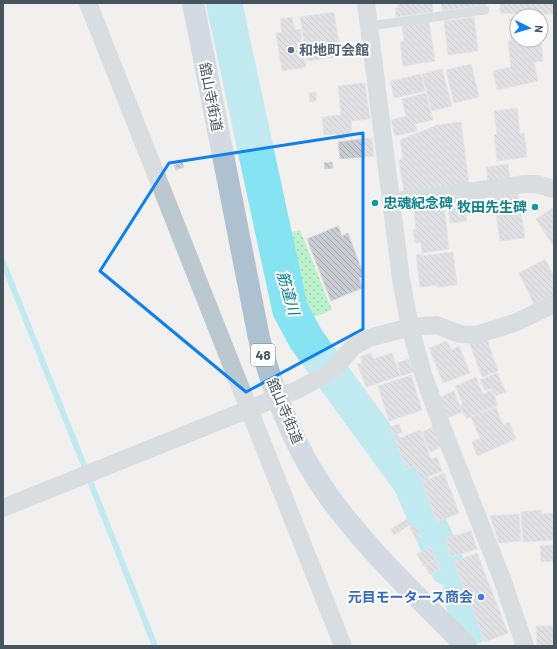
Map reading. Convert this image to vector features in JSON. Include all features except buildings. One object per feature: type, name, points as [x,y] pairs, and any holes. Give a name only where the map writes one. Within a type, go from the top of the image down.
[{"type":"main road","name":"舘山寺街道","points":[[192,3],[259,338],[278,399],[300,448],[324,489],[340,512],[376,554],[466,646]]},
{"type":"street","points":[[88,3],[342,646]]},
{"type":"street","points":[[366,3],[401,279],[410,327],[423,374],[441,425],[500,576],[525,646]]},
{"type":"street","points":[[391,202],[525,184],[536,184],[554,189]]},
{"type":"street","points":[[3,508],[278,399],[330,372],[361,341],[410,327],[436,325],[460,334],[476,335],[517,322],[554,304]]},
{"type":"lane","points":[[369,26],[485,10]]},
{"type":"highlighted area","points":[[363,133],[363,329],[246,392],[100,271],[169,163]]},
{"type":"green space","points":[[300,230],[332,310],[314,317],[331,365],[304,327],[295,307],[280,235]]},
{"type":"waterway","name":"筋違川","points":[[224,3],[290,309],[306,339],[411,483],[448,568]]},
{"type":"waterway","points":[[3,262],[85,468]]},
{"type":"waterway","points":[[90,481],[155,646]]},
{"type":"waterway","name":"筋違川","points":[[460,594],[473,626]]},
{"type":"place","name":"和地町会館","points":[[291,50]]},
{"type":"place","name":"忠魂紀念碑","points":[[375,203]]},
{"type":"place","name":"牧田先生碑","points":[[535,207]]},
{"type":"place","name":"元目モータース商会","points":[[481,597]]}]
